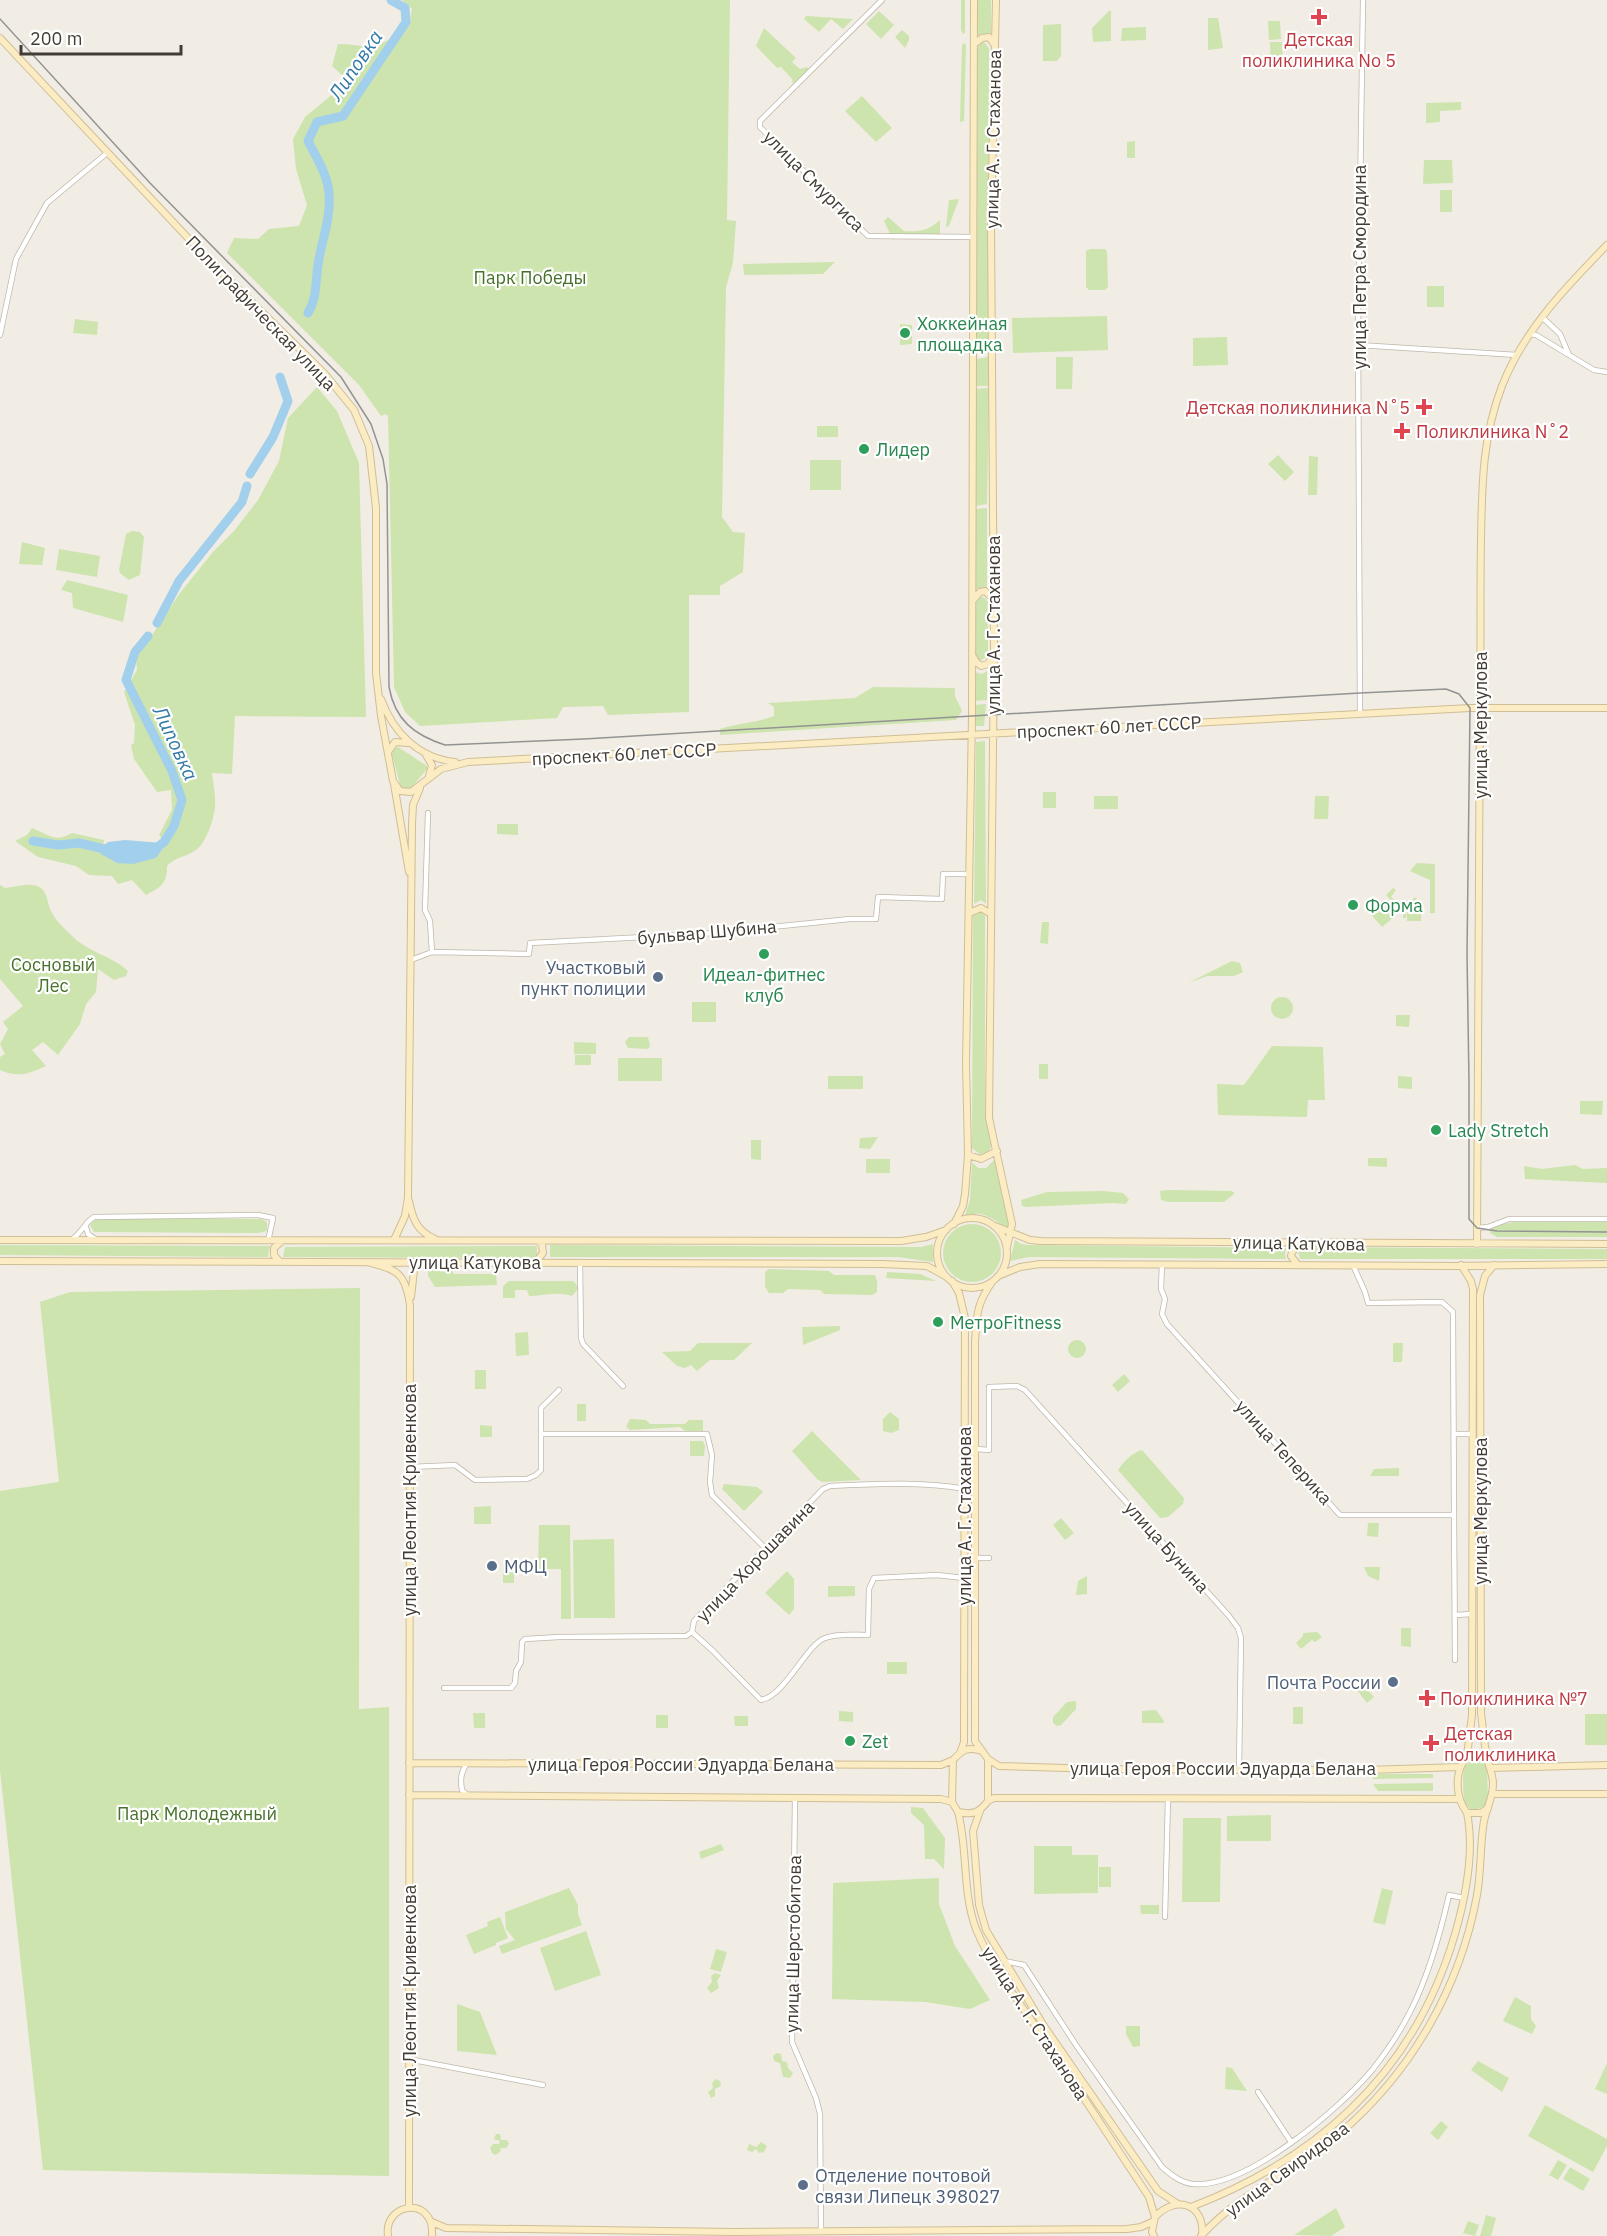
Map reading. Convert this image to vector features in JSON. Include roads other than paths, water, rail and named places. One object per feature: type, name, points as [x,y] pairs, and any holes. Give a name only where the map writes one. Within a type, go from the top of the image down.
[{"type":"main road","name":"улица А. Г. Стаханова","points":[[954,1224],[963,1206],[968,1155],[966,1063],[973,655],[974,0]]},
{"type":"main road","name":"улица А. Г. Стаханова","points":[[996,0],[991,224],[994,654],[989,1118],[1012,1224],[1007,1247]]},
{"type":"main road","name":"Полиграфическая улица","points":[[0,38],[204,255],[324,373],[354,410],[369,446],[376,508],[377,688]]},
{"type":"main road","points":[[974,45],[982,38],[989,38],[995,44]]},
{"type":"main road","name":"улица Меркулова","points":[[1477,1244],[1482,494],[1486,441],[1502,386],[1517,355],[1564,289],[1607,245]]},
{"type":"main road","points":[[973,336],[975,345],[982,349],[989,346],[992,336]]},
{"type":"main road","points":[[972,602],[980,592],[985,591],[993,599]]},
{"type":"main road","points":[[973,655],[981,666],[988,664],[994,654]]},
{"type":"main road","points":[[377,688],[390,719],[400,733],[430,759],[432,765],[431,771],[416,795],[412,809],[408,1197],[405,1216],[394,1240]]},
{"type":"main road","points":[[377,688],[412,895]]},
{"type":"main road","name":"проспект 60 лет СССР","points":[[468,762],[577,758],[971,734],[1480,708],[1607,708]]},
{"type":"main road","points":[[388,756],[389,748],[394,742],[400,741],[414,746]]},
{"type":"main road","points":[[421,751],[435,758],[468,762]]},
{"type":"main road","points":[[393,781],[398,789],[405,792],[415,790],[441,769],[468,762]]},
{"type":"main road","points":[[969,913],[981,908],[991,914]]},
{"type":"main road","points":[[968,1155],[981,1159],[997,1151]]},
{"type":"main road","points":[[408,1197],[416,1226],[422,1232],[439,1240]]},
{"type":"main road","points":[[975,1218],[995,1226],[1005,1239],[1007,1247],[1004,1267],[998,1276],[992,1282],[972,1288],[961,1286],[949,1279],[942,1270],[938,1253],[946,1230],[964,1219],[975,1218]]},
{"type":"main road","points":[[1012,1224],[1023,1238]]},
{"type":"main road","name":"улица Катукова","points":[[995,1226],[1023,1238],[1041,1241],[1607,1244]]},
{"type":"main road","name":"улица Катукова","points":[[0,1240],[901,1241],[926,1237],[946,1230]]},
{"type":"main road","points":[[536,1262],[543,1253],[542,1244],[538,1240]]},
{"type":"main road","points":[[279,1262],[274,1255],[274,1248],[282,1241]]},
{"type":"main road","points":[[1297,1264],[1291,1256],[1300,1243]]},
{"type":"main road","name":"улица Катукова","points":[[0,1262],[900,1264],[927,1266],[949,1279]]},
{"type":"main road","name":"улица Леонтия Кривенкова","points":[[367,1262],[384,1266],[397,1273],[407,1285],[410,1306],[409,2208]]},
{"type":"main road","points":[[410,1306],[414,1271],[420,1262]]},
{"type":"main road","name":"улица Катукова","points":[[998,1276],[1020,1267],[1040,1264],[1353,1266],[1607,1264]]},
{"type":"main road","name":"улица Меркулова","points":[[1461,1265],[1473,1288],[1472,1716],[1467,1756]]},
{"type":"main road","name":"улица Меркулова","points":[[1488,1760],[1481,1713],[1480,1346],[1481,1289],[1485,1276],[1494,1265]]},
{"type":"main road","name":"улица А. Г. Стаханова","points":[[949,1279],[959,1293],[965,1318],[964,1742],[960,1753]]},
{"type":"main road","name":"улица А. Г. Стаханова","points":[[982,1751],[975,1741],[977,1316],[981,1298],[992,1282]]},
{"type":"main road","points":[[952,1802],[953,1760],[966,1748],[982,1751],[988,1759],[988,1802],[980,1811],[969,1814],[958,1812]]},
{"type":"main road","points":[[1476,1754],[1488,1760],[1491,1768],[1493,1794],[1488,1808],[1481,1813],[1467,1813],[1459,1799],[1457,1784],[1459,1767],[1467,1756],[1476,1754]]},
{"type":"main road","name":"улица Героя России Эдуарда Белана","points":[[988,1759],[999,1766],[1098,1769],[1368,1770],[1459,1767]]},
{"type":"main road","name":"улица Героя России Эдуарда Белана","points":[[409,1763],[941,1765],[953,1760]]},
{"type":"main road","points":[[1491,1768],[1607,1766]]},
{"type":"main road","points":[[1493,1794],[1607,1794]]},
{"type":"main road","name":"улица Героя России Эдуарда Белана","points":[[409,1795],[795,1797],[941,1799],[952,1802]]},
{"type":"main road","name":"улица Героя России Эдуарда Белана","points":[[988,1802],[994,1798],[1459,1799]]},
{"type":"main road","name":"улица А. Г. Стаханова","points":[[952,1802],[964,1831],[969,1893],[976,1927],[991,1959],[1149,2197],[1154,2219]]},
{"type":"main road","name":"улица Свиридова","points":[[1202,2236],[1232,2207],[1339,2134],[1382,2093],[1403,2068],[1437,2012],[1458,1965],[1477,1895],[1483,1824],[1488,1808]]},
{"type":"main road","name":"улица А. Г. Стаханова","points":[[980,1811],[973,1831],[979,1905],[986,1930],[1056,2044],[1158,2192],[1178,2204]]},
{"type":"main road","name":"улица Свиридова","points":[[1191,2207],[1231,2192],[1303,2148],[1343,2117],[1369,2092],[1395,2060],[1426,2009],[1452,1943],[1464,1898],[1469,1861],[1467,1813]]},
{"type":"main road","points":[[388,2236],[388,2224],[394,2215],[409,2208],[421,2211],[432,2222],[446,2228],[733,2232],[1127,2229],[1141,2227],[1154,2219],[1162,2209],[1178,2204],[1191,2207],[1198,2214],[1203,2224],[1202,2236]]},
{"type":"main road","points":[[1154,2219],[1154,2236]]},
{"type":"main road","points":[[432,2222],[432,2236]]},
{"type":"street","name":"улица Смургиса","points":[[882,0],[760,121],[760,127],[868,236],[974,237]]},
{"type":"street","name":"улица Петра Смородина","points":[[1360,714],[1359,345],[1363,0]]},
{"type":"street","points":[[0,335],[16,259],[47,203],[107,153]]},
{"type":"street","points":[[1542,317],[1560,334],[1569,355]]},
{"type":"street","points":[[1530,334],[1536,335],[1594,370],[1607,372]]},
{"type":"street","points":[[1359,345],[1483,350],[1517,355]]},
{"type":"street","points":[[428,813],[425,910],[430,921],[432,952]]},
{"type":"street","name":"бульвар Шубина","points":[[411,960],[432,952],[529,954],[530,943],[702,934],[850,919],[876,919],[878,897],[942,899],[943,874],[969,874]]},
{"type":"street","points":[[71,1240],[82,1233],[87,1221],[94,1216],[258,1215],[273,1218],[268,1241]]},
{"type":"street","points":[[1477,1228],[1488,1227],[1509,1219],[1607,1219]]},
{"type":"street","points":[[87,1221],[86,1230],[97,1240]]},
{"type":"street","points":[[580,1262],[583,1344],[623,1386]]},
{"type":"street","name":"улица Теперика","points":[[1162,1264],[1161,1289],[1165,1299],[1162,1314],[1167,1324],[1340,1515],[1454,1515]]},
{"type":"street","points":[[1353,1266],[1368,1303],[1442,1302],[1453,1312],[1455,1660]]},
{"type":"street","name":"улица Бунина","points":[[976,1449],[989,1450],[989,1387],[1017,1386],[1025,1390],[1239,1628],[1241,1638],[1239,1768]]},
{"type":"street","points":[[410,1467],[455,1465],[475,1480],[527,1479],[536,1475],[541,1470],[542,1408],[559,1390]]},
{"type":"street","points":[[542,1434],[707,1434],[712,1455],[710,1482],[712,1495],[765,1548]]},
{"type":"street","points":[[1454,1434],[1472,1434]]},
{"type":"street","name":"улица Хорошавина","points":[[444,1688],[512,1688],[516,1671],[522,1662],[522,1642],[525,1639],[686,1636],[692,1632],[694,1621],[823,1490],[830,1486],[945,1485],[965,1489]]},
{"type":"street","points":[[976,1558],[989,1557]]},
{"type":"street","points":[[692,1632],[761,1700],[768,1699],[797,1670],[818,1642],[832,1636],[868,1635],[869,1589],[874,1578],[937,1575],[964,1578]]},
{"type":"street","points":[[1455,1615],[1472,1614]]},
{"type":"street","points":[[467,1763],[461,1772],[461,1785],[462,1790],[468,1795]]},
{"type":"street","name":"улица Шерстобитова","points":[[795,1797],[792,2043],[816,2098],[820,2114],[821,2231]]},
{"type":"street","points":[[1165,1917],[1168,1798]]},
{"type":"street","name":"улица Свиридова","points":[[1024,1965],[1076,2045],[1162,2167],[1177,2179],[1191,2184],[1218,2183],[1240,2173],[1291,2142],[1350,2094],[1373,2069],[1410,2012],[1431,1962],[1449,1895],[1464,1898]]},
{"type":"street","points":[[1003,1961],[1024,1965]]},
{"type":"street","points":[[1010,1972],[1024,1965]]},
{"type":"street","points":[[408,2059],[543,2085]]},
{"type":"street","points":[[1258,2092],[1291,2142]]},
{"type":"water","points":[[125,840],[163,843],[165,846],[156,858],[133,864],[117,863],[101,854],[102,847],[108,842]]},
{"type":"waterway","name":"Липовка","points":[[308,313],[315,294],[329,202],[326,180],[308,141],[317,122],[343,116],[406,22],[405,8],[391,0]]},
{"type":"waterway","name":"Липовка","points":[[250,474],[273,437],[288,401],[280,377]]},
{"type":"waterway","name":"Липовка","points":[[157,623],[179,581],[242,502],[247,486]]},
{"type":"waterway","name":"Липовка","points":[[148,636],[135,652],[126,680],[172,771],[182,800],[174,826],[164,842],[155,849]]},
{"type":"waterway","name":"Липовка","points":[[33,841],[58,845],[79,843],[113,851]]},
{"type":"tram line","points":[[0,19],[150,183],[341,377],[371,424],[383,459],[387,484],[389,687],[401,717],[415,731],[434,741],[445,745],[584,739],[1446,689],[1459,694],[1470,708],[1467,954],[1469,1219],[1477,1228],[1497,1231],[1607,1232]]},
{"type":"place","name":"Детская поликлиника No 5","points":[[1319,17]]},
{"type":"place","name":"Хоккейная площадка","points":[[905,333]]},
{"type":"place","name":"Детская поликлиника N˚5","points":[[1424,407]]},
{"type":"place","name":"Поликлиника N˚2","points":[[1402,431]]},
{"type":"place","name":"Лидер","points":[[864,449]]},
{"type":"place","name":"Форма","points":[[1353,905]]},
{"type":"place","name":"Идеал-фитнес клуб","points":[[764,954]]},
{"type":"place","name":"Участковый пункт полиции","points":[[658,977]]},
{"type":"place","name":"Lady Stretch","points":[[1436,1130]]},
{"type":"place","name":"МетроFitness","points":[[938,1322]]},
{"type":"place","name":"МФЦ","points":[[492,1566]]},
{"type":"place","name":"Почта России","points":[[1393,1682]]},
{"type":"place","name":"Поликлиника №7","points":[[1427,1698]]},
{"type":"place","name":"Zet","points":[[850,1741]]},
{"type":"place","name":"Детская поликлиника","points":[[1431,1743]]},
{"type":"place","name":"Отделение почтовой связи Липецк 398027","points":[[803,2185]]},
{"type":"park label","name":"Парк Победы","points":[[530,277]]},
{"type":"park label","name":"Сосновый Лес","points":[[53,974]]},
{"type":"park label","name":"Парк Молодежный","points":[[197,1813]]}]
